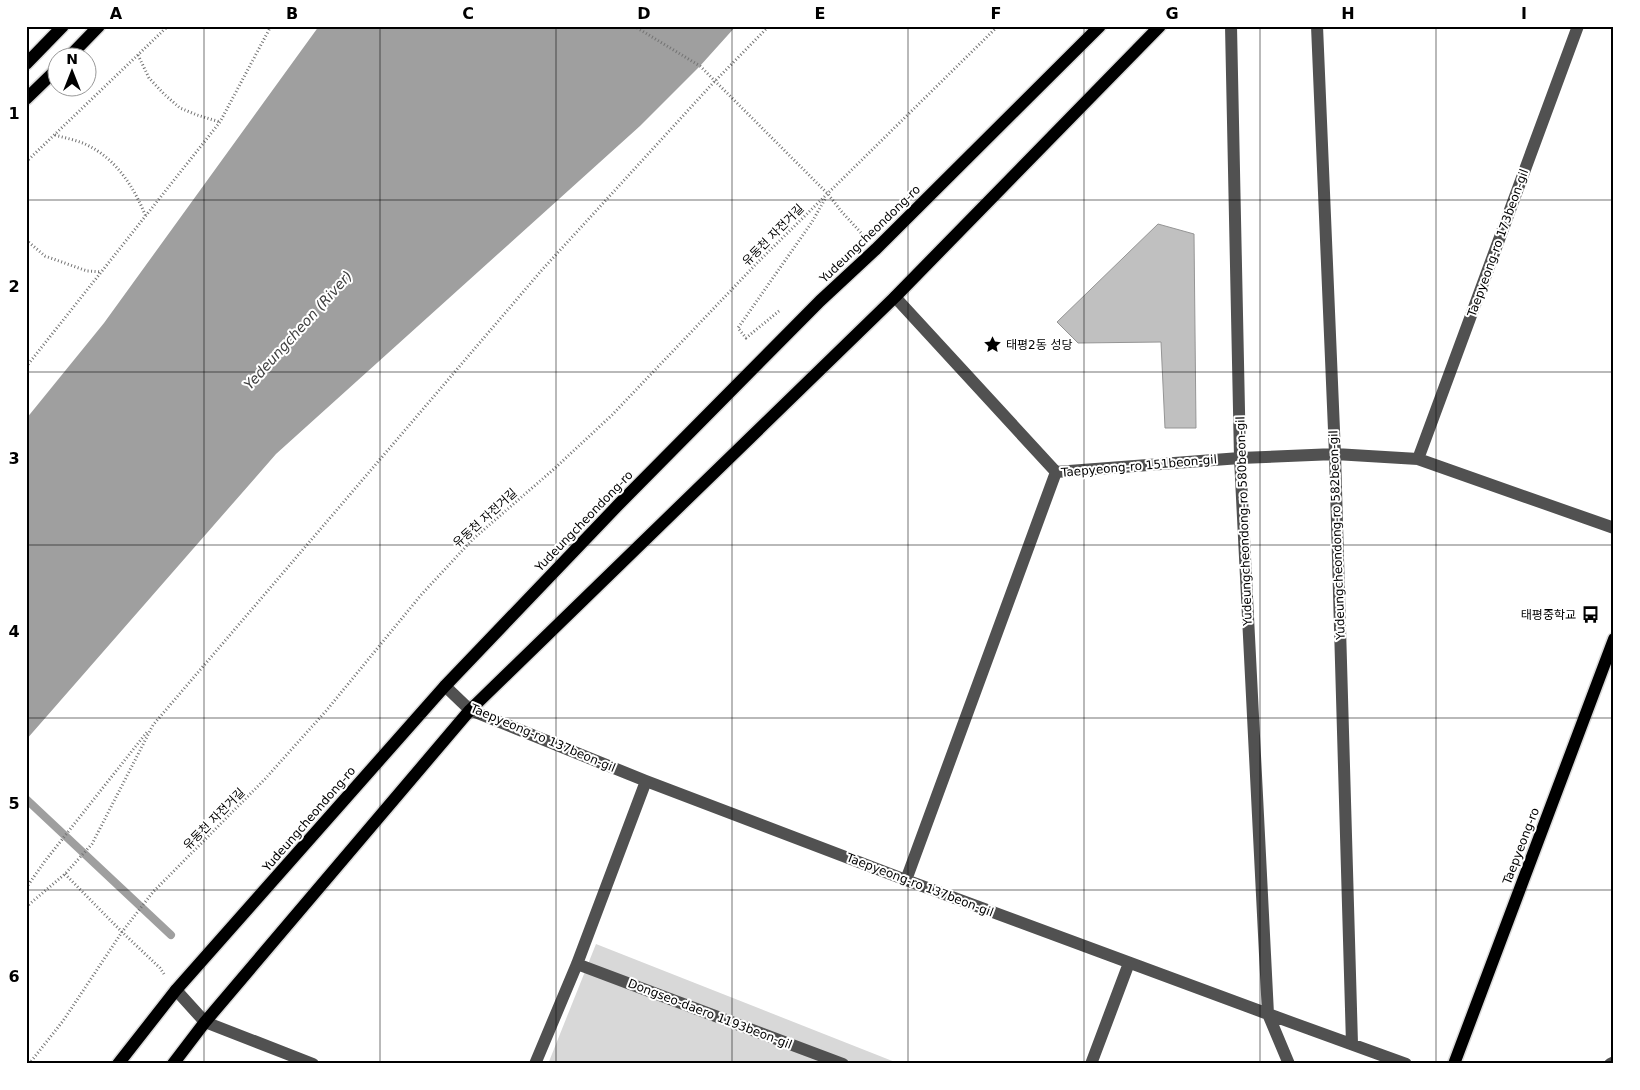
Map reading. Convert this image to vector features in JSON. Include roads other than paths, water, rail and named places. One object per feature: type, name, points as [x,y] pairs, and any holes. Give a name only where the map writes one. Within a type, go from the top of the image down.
[{"type":"main road","points":[[26,64],[63,26]]},
{"type":"main road","points":[[78,48],[99,26]]},
{"type":"main road","name":"Yudeungcheondong-ro","points":[[118,1064],[176,990],[445,686],[648,475],[820,301],[876,249],[1100,26]]},
{"type":"main road","points":[[173,1064],[205,1022],[470,710],[895,297],[1160,26]]},
{"type":"main road","points":[[26,99],[48,78]]},
{"type":"main road","name":"Taepyeong-ro","points":[[1454,1064],[1614,639]]},
{"type":"street","name":"Yudeungcheondong-ro 580beon-gil","points":[[1231,26],[1240,458],[1268,1014],[1289,1064]]},
{"type":"street","name":"Yudeungcheondong-ro 582beon-gil","points":[[1317,26],[1334,454],[1352,1044]]},
{"type":"street","name":"Taepyeong-ro 173beon-gil","points":[[1418,459],[1578,26]]},
{"type":"street","points":[[895,297],[1056,472]]},
{"type":"street","name":"Taepyeong-ro 151beon-gil","points":[[906,880],[1056,472],[1240,458],[1334,454],[1418,459],[1614,528]]},
{"type":"street","name":"Taepyeong-ro 137beon-gil","points":[[445,686],[470,710],[646,781],[906,880],[1406,1064]]},
{"type":"street","points":[[535,1064],[577,964],[646,781]]},
{"type":"street","points":[[1091,1064],[1129,963]]},
{"type":"street","name":"Dongseo-daero 1193beon-gil","points":[[577,964],[843,1064]]},
{"type":"street","points":[[176,990],[205,1022],[313,1064]]},
{"type":"street","points":[[1610,1064],[1614,1062]]},
{"type":"water","name":"Yedeungcheon (River)","points":[[319,26],[736,26],[700,66],[640,126],[276,454],[26,740],[26,419],[104,323]]},
{"type":"waterway","points":[[26,799],[171,935]]},
{"type":"place","name":"태평2동 성당","points":[[992,345]]},
{"type":"place","name":"태평중학교","points":[[1590,615]]}]
